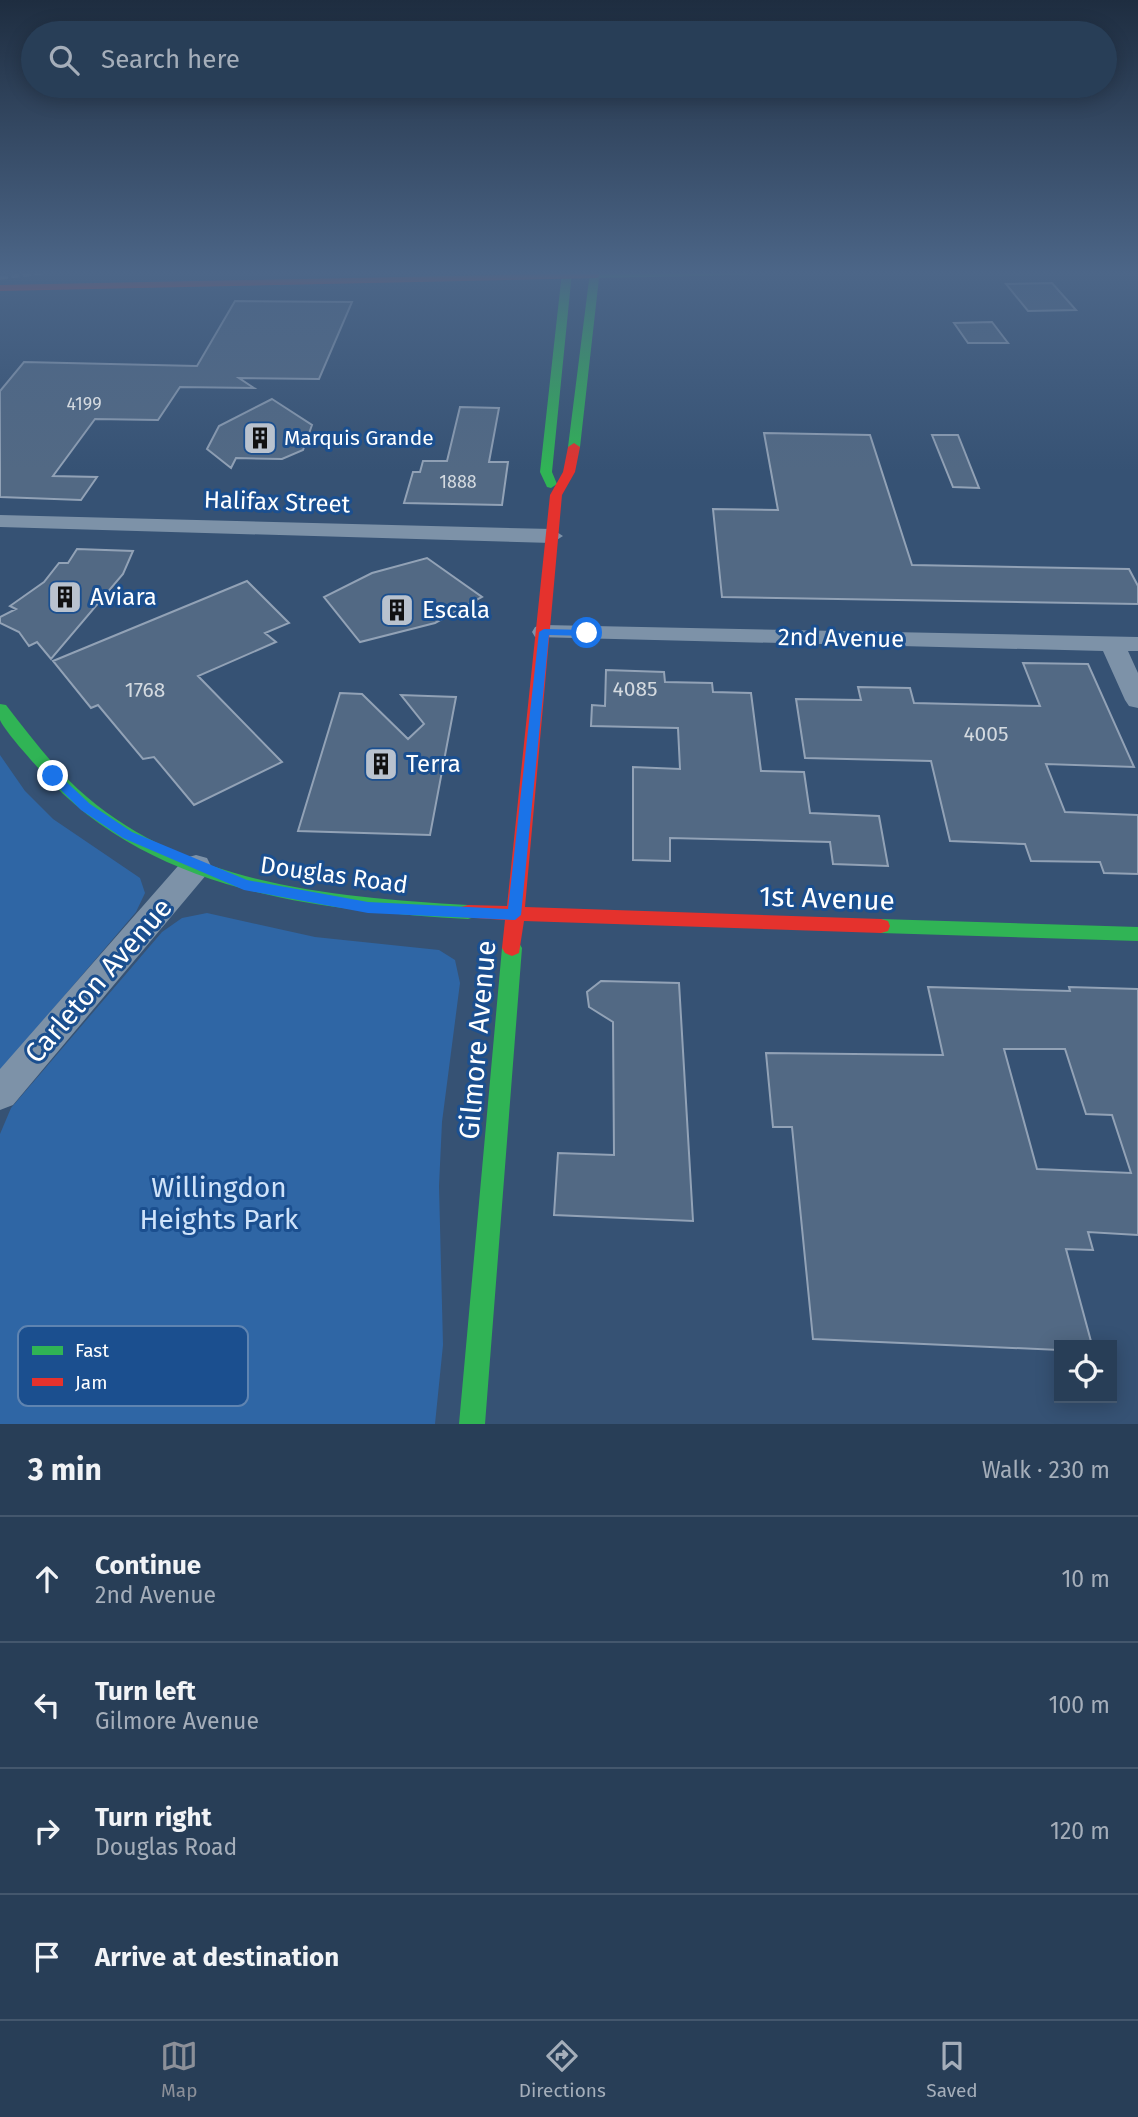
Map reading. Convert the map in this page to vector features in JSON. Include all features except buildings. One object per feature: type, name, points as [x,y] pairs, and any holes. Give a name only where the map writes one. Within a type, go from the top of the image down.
[{"type":"street","name":"Gilmore Avenue","points":[[556,495],[546,472],[560,338]]},
{"type":"street","name":"Gilmore Avenue","points":[[472,1424],[515,915],[556,495],[569,472],[581,377],[590,338]]},
{"type":"street","name":"Halifax Street","points":[[0,521],[552,536]]},
{"type":"street","name":"2nd Avenue","points":[[544,632],[1138,644]]},
{"type":"street","points":[[1112,644],[1138,700]]},
{"type":"street","name":"Douglas Road","points":[[0,709],[53,776],[86,807],[128,835],[196,866],[244,885],[312,900],[368,907],[515,915]]},
{"type":"street","name":"Carleton Avenue","points":[[0,1094],[196,866]]},
{"type":"street","name":"1st Avenue","points":[[515,915],[1138,934]]},
{"type":"green space","points":[[0,755],[25,791],[53,819],[140,878],[145,893],[136,912],[0,1071]]},
{"type":"green space","name":"Willingdon Heights Park","points":[[207,913],[315,937],[439,950],[455,960],[460,983],[442,1122],[439,1186],[443,1345],[435,1424],[0,1424],[0,1134],[11,1108],[162,932],[182,918]]},
{"type":"traffic: fast","points":[[551,484],[546,472],[560,338]]},
{"type":"traffic: fast","points":[[574,447],[587,338]]},
{"type":"traffic: fast","points":[[0,709],[43,763],[80,800],[134,838],[178,860],[224,877],[321,899],[468,912]]},
{"type":"traffic: fast","points":[[881,926],[1138,934]]},
{"type":"traffic: fast","points":[[472,1424],[512,948]]},
{"type":"traffic: jam","points":[[512,948],[556,495],[569,472],[574,447]]},
{"type":"traffic: jam","points":[[468,912],[881,926]]},
{"type":"place","name":"Marquis Grande","points":[[260,438]]},
{"type":"place","name":"Aviara","points":[[65,597]]},
{"type":"place","name":"Escala","points":[[397,610]]},
{"type":"place","name":"Terra","points":[[381,764]]},
{"type":"route","points":[[53,776],[86,807],[128,835],[244,885],[312,900],[368,907],[515,915],[544,632],[587,633]]}]
